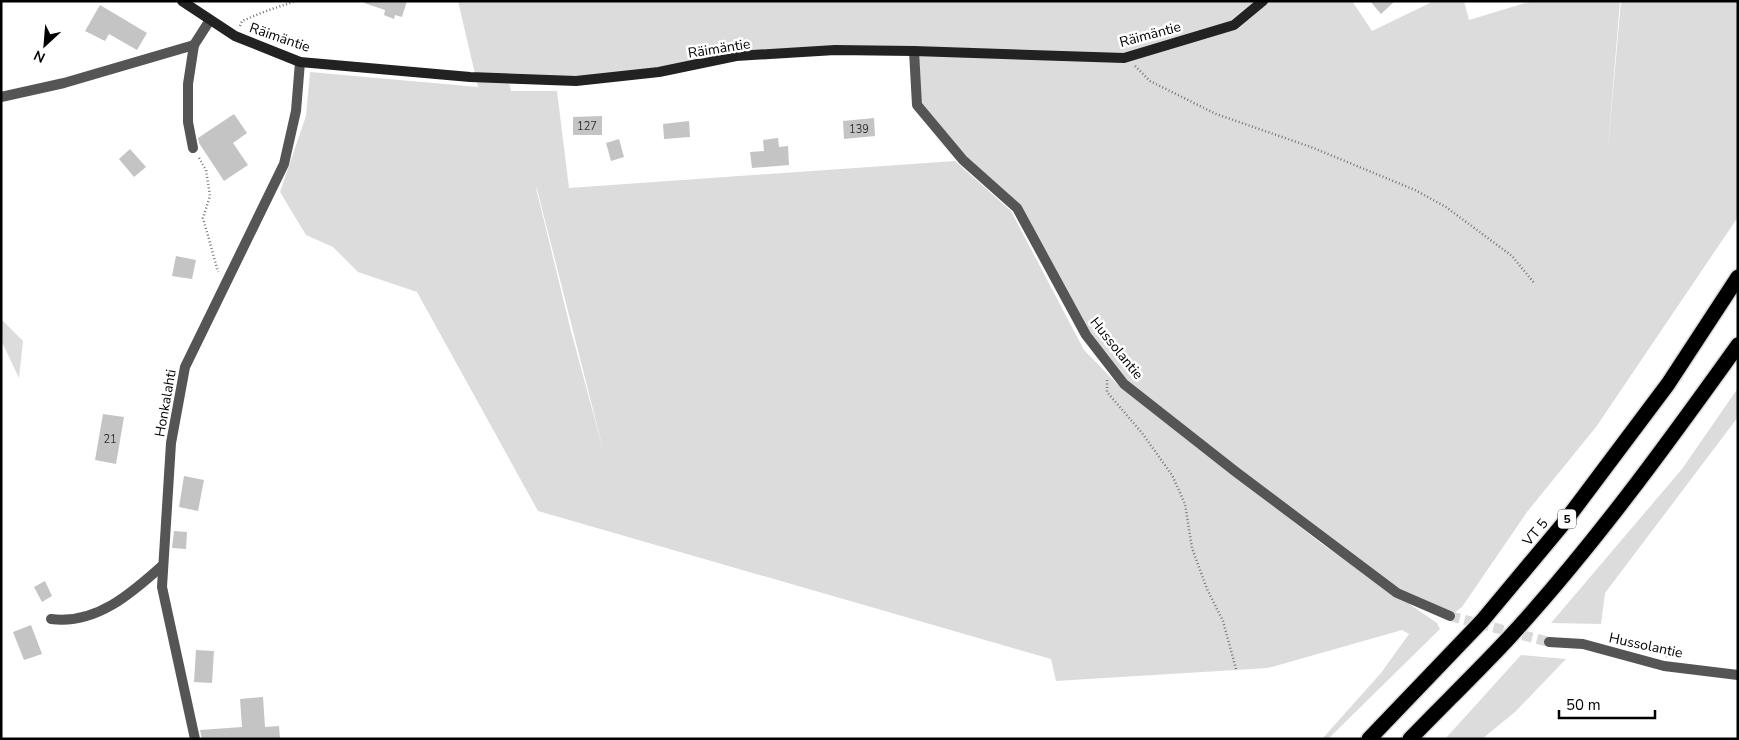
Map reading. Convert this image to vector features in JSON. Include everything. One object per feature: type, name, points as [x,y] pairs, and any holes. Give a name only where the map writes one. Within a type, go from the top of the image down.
[{"type":"highway","name":"VT 5","points":[[1369,739],[1482,621],[1563,524],[1668,384],[1738,277]]},
{"type":"highway","name":"5","points":[[1410,739],[1506,640],[1598,533],[1667,444],[1738,345]]},
{"type":"street","name":"Räimäntie","points":[[182,1],[235,36],[300,62],[470,77],[576,81],[659,72],[736,56],[836,50],[1124,58],[1234,25],[1263,1]]},
{"type":"street","points":[[193,148],[188,122],[188,84],[194,45],[210,20]]},
{"type":"street","points":[[1,97],[64,83],[194,45]]},
{"type":"street","name":"Hussolantie","points":[[914,51],[917,105],[963,160],[1017,208],[1086,335],[1124,384],[1236,472],[1385,584],[1397,592],[1450,616]]},
{"type":"street","name":"Honkalahti","points":[[195,739],[162,587],[171,443],[185,367],[284,164],[296,111],[300,62]]},
{"type":"street","points":[[51,619],[60,620],[97,614],[134,591],[163,565]]},
{"type":"street","name":"Hussolantie","points":[[1549,642],[1583,644],[1664,666],[1738,676]]},
{"type":"path","points":[[235,36],[242,21],[266,10],[296,1]]},
{"type":"path","points":[[1132,55],[1135,66],[1150,81],[1172,93],[1216,114],[1311,147],[1415,190],[1446,207],[1512,256],[1535,284]]},
{"type":"path","points":[[193,148],[206,170],[210,196],[203,218],[223,288]]},
{"type":"path","points":[[1106,361],[1108,392],[1142,433],[1172,475],[1185,504],[1192,548],[1207,589],[1223,621],[1236,669]]},
{"type":"shaded area","points":[[458,1],[1352,1],[1372,31],[1434,1],[1464,1],[1469,20],[1532,1],[1620,1],[1607,160],[1621,1],[1738,1],[1738,217],[1596,427],[1527,512],[1462,607],[1450,616],[1397,593],[1124,384],[1086,335],[1017,208],[963,160],[917,105],[914,51],[736,56],[576,81],[508,78],[511,91],[557,91],[569,188],[955,161],[1011,211],[1084,350],[1121,388],[1322,544],[1437,623],[1440,629],[1328,739],[1322,739],[1381,673],[1409,634],[1402,630],[1268,668],[1056,681],[1051,659],[538,511],[417,292],[358,272],[333,247],[306,235],[280,192],[306,116],[310,72],[478,87]],"holes":[[[537,189],[604,453],[571,331]]]},
{"type":"shaded area","points":[[1,319],[23,341],[19,378],[1,340]]},
{"type":"shaded area","points":[[1738,388],[1738,417],[1605,593],[1601,624],[1551,623],[1682,469]]},
{"type":"shaded area","points":[[1521,655],[1566,659],[1515,712],[1482,739],[1445,739]]},
{"type":"building","points":[[364,1],[407,1],[402,17],[395,15],[394,19],[384,15],[385,10],[364,3]]},
{"type":"building","points":[[1370,1],[1395,1],[1381,14]]},
{"type":"building","points":[[100,5],[147,33],[137,50],[109,34],[105,41],[85,31]]},
{"type":"building","points":[[234,114],[247,133],[233,143],[248,165],[224,181],[199,143],[198,138]]},
{"type":"building","points":[[602,116],[602,135],[573,135],[573,117]]},
{"type":"building","points":[[874,118],[875,136],[844,139],[843,121]]},
{"type":"building","points":[[689,121],[690,137],[664,139],[663,124]]},
{"type":"building","points":[[778,138],[779,147],[788,146],[789,165],[752,168],[750,152],[764,151],[763,140]]},
{"type":"building","points":[[619,139],[624,157],[611,161],[606,143]]},
{"type":"building","points":[[130,149],[146,167],[134,177],[119,159]]},
{"type":"building","points":[[176,256],[196,260],[192,279],[172,276]]},
{"type":"building","points":[[103,414],[124,417],[116,464],[95,460]]},
{"type":"building","points":[[184,476],[204,480],[198,511],[179,507]]},
{"type":"building","points":[[174,531],[187,532],[186,549],[172,548]]},
{"type":"building","points":[[45,581],[52,596],[42,602],[34,587]]},
{"type":"building","points":[[31,625],[42,654],[24,660],[13,632]]},
{"type":"building","points":[[196,650],[214,651],[212,683],[194,682]]},
{"type":"building","points":[[263,697],[265,727],[279,726],[280,739],[202,739],[200,730],[242,727],[240,699]]},
{"type":"tunnel","points":[[1450,616],[1549,642]]}]
